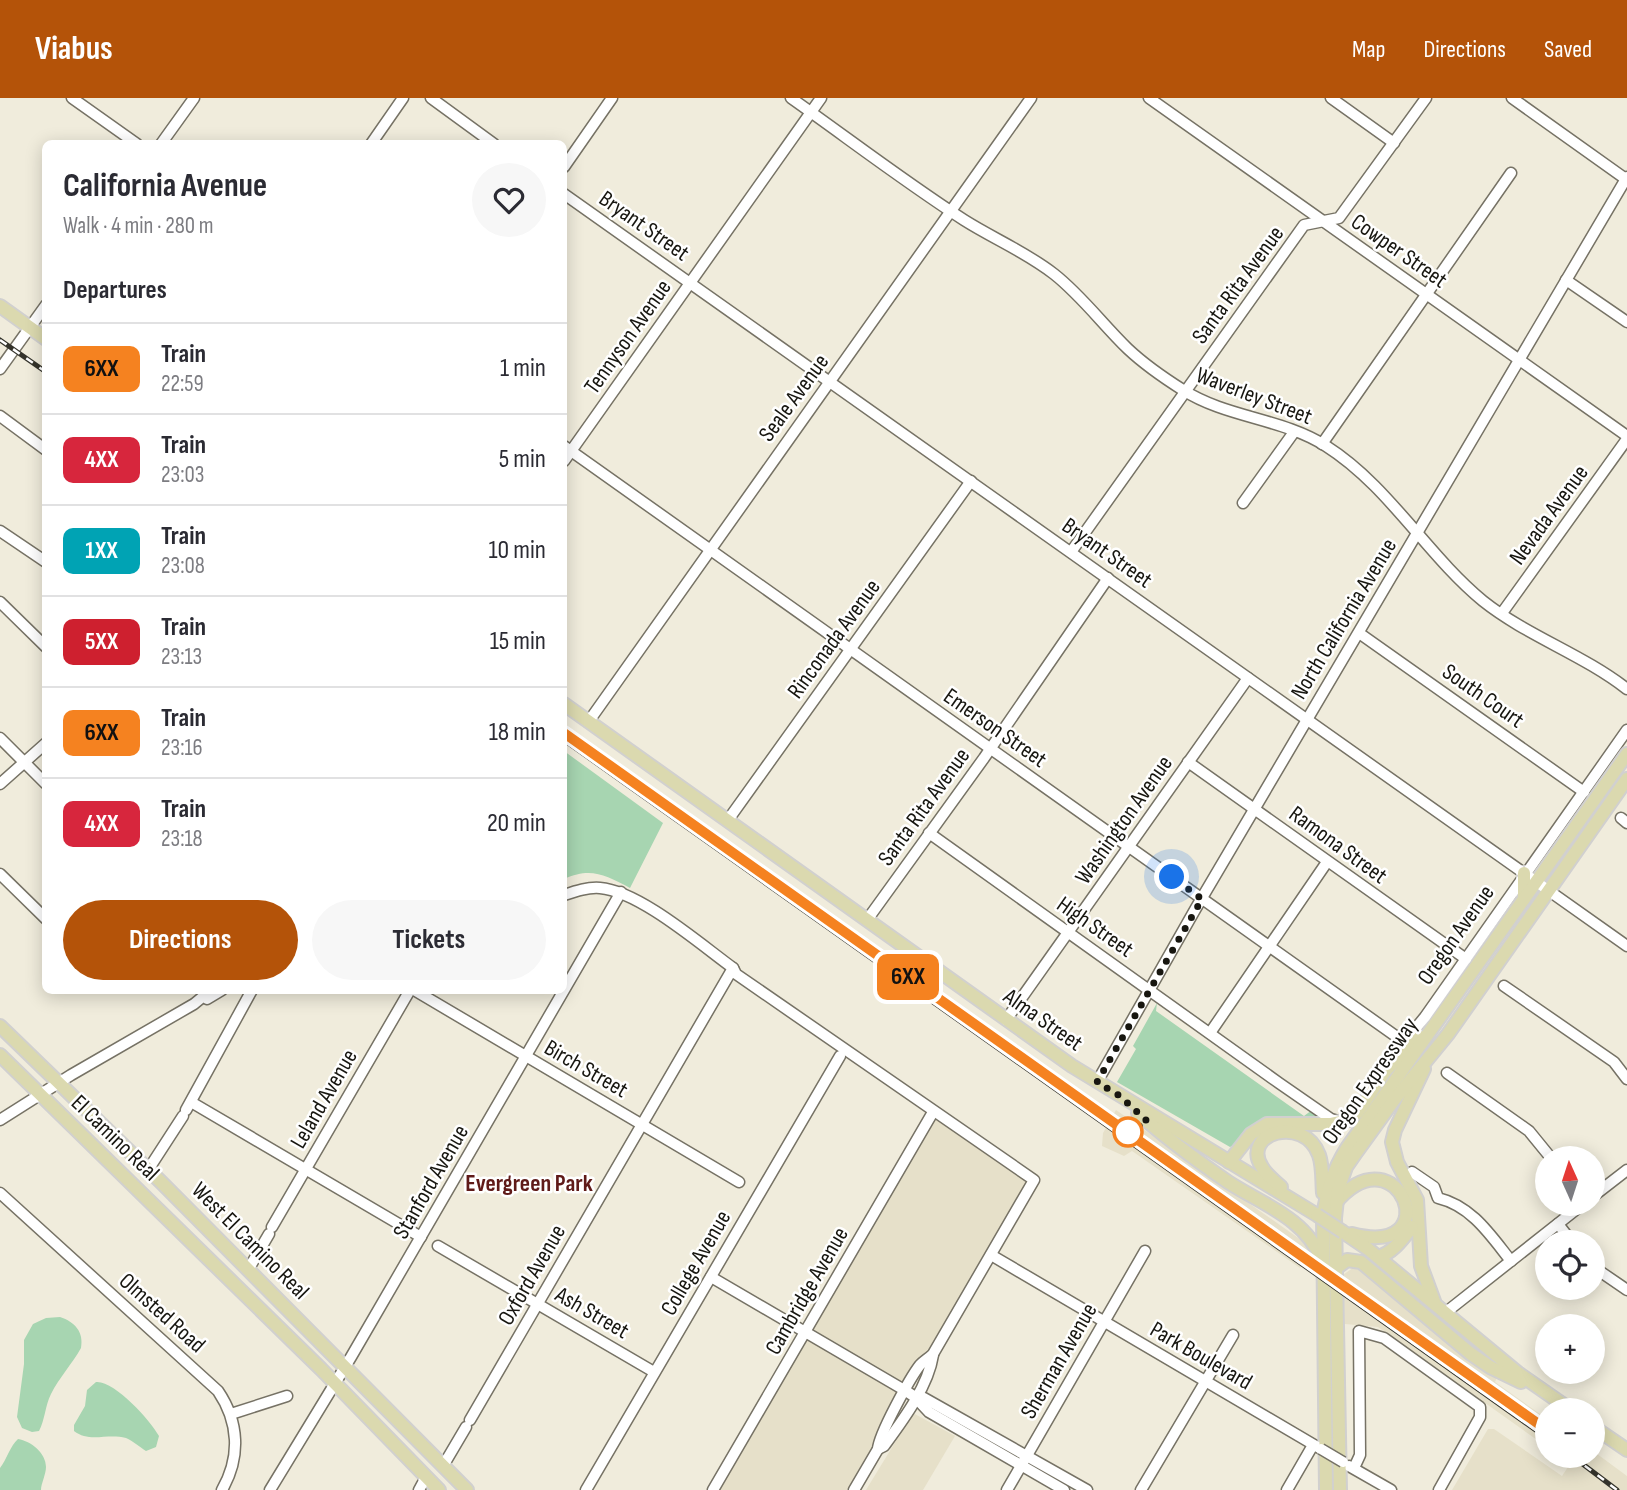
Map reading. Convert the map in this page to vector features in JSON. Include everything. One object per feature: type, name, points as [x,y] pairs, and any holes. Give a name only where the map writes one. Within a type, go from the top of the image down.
[{"type":"main road","points":[[0,306],[42,336]]},
{"type":"main road","name":"Alma Street","points":[[567,706],[1097,1082],[1343,1231],[1378,1256],[1518,1373],[1554,1398]]},
{"type":"main road","name":"Oregon Expressway","points":[[1339,1490],[1330,1270],[1320,1216],[1330,1180],[1342,1156],[1627,754]]},
{"type":"main road","name":"Oregon Expressway","points":[[1326,1490],[1330,1270],[1336,1202],[1344,1174],[1355,1154],[1394,1100],[1426,1062],[1627,779]]},
{"type":"main road","points":[[1524,873],[1524,899]]},
{"type":"main road","points":[[1387,1070],[1438,1020]]},
{"type":"main road","name":"West El Camino Real","points":[[0,1026],[148,1170],[467,1490]]},
{"type":"main road","name":"El Camino Real","points":[[0,1055],[290,1339]]},
{"type":"main road","points":[[1426,1062],[1392,1142],[1394,1155],[1416,1194],[1421,1266],[1440,1310]]},
{"type":"main road","name":"Oregon Avenue","points":[[1343,1122],[1357,1112],[1387,1070]]},
{"type":"main road","points":[[1120,1096],[1166,1138],[1303,1230],[1330,1270],[1347,1260],[1361,1262],[1471,1354],[1550,1398]]},
{"type":"main road","points":[[1229,1162],[1251,1134],[1267,1124],[1330,1125],[1343,1122]]},
{"type":"main road","points":[[1296,1202],[1263,1170],[1258,1160],[1262,1142],[1278,1132],[1299,1134],[1316,1149],[1322,1168],[1320,1216]]},
{"type":"main road","points":[[1336,1202],[1355,1184],[1376,1180],[1395,1187],[1406,1204],[1404,1222],[1391,1236],[1373,1238],[1343,1231]]},
{"type":"main road","points":[[1378,1256],[1385,1255],[1396,1246],[1416,1220],[1418,1207]]},
{"type":"main road","name":"West El Camino Real","points":[[290,1339],[439,1490]]},
{"type":"main road","points":[[1605,1435],[1627,1450]]},
{"type":"street","points":[[72,98],[131,140]]},
{"type":"street","points":[[164,140],[194,98]]},
{"type":"street","points":[[374,140],[403,98]]},
{"type":"street","points":[[431,98],[489,140]]},
{"type":"street","points":[[567,163],[612,98]]},
{"type":"street","name":"Waverley Street","points":[[792,98],[951,211],[1026,254],[1052,273],[1075,292],[1130,351],[1185,392],[1226,411],[1294,432],[1322,444],[1370,482],[1468,587],[1536,636],[1595,667],[1627,689]]},
{"type":"street","name":"Tennyson Avenue","points":[[567,449],[821,98]]},
{"type":"street","name":"Seale Avenue","points":[[589,721],[1031,98]]},
{"type":"street","name":"Cowper Street","points":[[1149,98],[1627,438]]},
{"type":"street","points":[[1332,98],[1394,143]]},
{"type":"street","name":"Santa Rita Avenue","points":[[1071,552],[1304,225],[1339,218],[1426,98]]},
{"type":"street","points":[[1512,98],[1627,179]]},
{"type":"street","points":[[1322,444],[1511,173]]},
{"type":"street","name":"North California Avenue","points":[[1097,1082],[1518,359],[1627,179]]},
{"type":"street","name":"Bryant Street","points":[[567,196],[1627,946]]},
{"type":"street","points":[[1566,280],[1627,323]]},
{"type":"street","points":[[0,369],[42,310]]},
{"type":"street","points":[[0,416],[42,447]]},
{"type":"street","points":[[1243,503],[1294,432]]},
{"type":"street","name":"Nevada Avenue","points":[[1502,613],[1627,438]]},
{"type":"street","name":"Emerson Street","points":[[567,449],[1404,1042]]},
{"type":"street","name":"Rinconada Avenue","points":[[729,820],[971,481]]},
{"type":"street","points":[[2,536],[42,560]]},
{"type":"street","name":"Santa Rita Avenue","points":[[867,920],[1108,578]]},
{"type":"street","points":[[0,603],[42,643]]},
{"type":"street","name":"South Court","points":[[1359,633],[1584,792]]},
{"type":"street","name":"Washington Avenue","points":[[1006,1020],[1248,678]]},
{"type":"street","name":"Oregon Avenue","points":[[1387,1070],[1404,1042],[1425,1017],[1627,730]]},
{"type":"street","points":[[0,738],[42,780]]},
{"type":"street","points":[[0,784],[42,746]]},
{"type":"street","name":"Ramona Street","points":[[1188,762],[1466,959]]},
{"type":"street","name":"High Street","points":[[929,833],[1335,1121],[1343,1122]]},
{"type":"street","points":[[1210,1033],[1327,862]]},
{"type":"street","points":[[0,874],[42,915]]},
{"type":"street","points":[[567,894],[594,888],[621,892],[636,898],[733,968],[736,974],[790,1012],[795,1011],[933,1112],[1034,1180],[933,1354],[920,1365],[854,1490]]},
{"type":"street","name":"Stanford Avenue","points":[[567,987],[621,892]]},
{"type":"street","name":"Oxford Avenue","points":[[443,1466],[733,968]]},
{"type":"street","points":[[1504,986],[1614,1062],[1627,1079]]},
{"type":"street","points":[[0,1120],[194,1004],[206,994]]},
{"type":"street","points":[[194,1004],[215,994]]},
{"type":"street","points":[[148,1170],[187,1109],[250,994]]},
{"type":"street","name":"Leland Avenue","points":[[248,1270],[410,994]]},
{"type":"street","name":"Birch Street","points":[[419,994],[738,1182]]},
{"type":"street","name":"Stanford Avenue","points":[[270,1490],[563,994]]},
{"type":"street","name":"College Avenue","points":[[586,1490],[840,1056]]},
{"type":"street","points":[[1447,1073],[1529,1130],[1542,1146]]},
{"type":"street","points":[[187,1109],[307,1168],[421,1237]]},
{"type":"street","name":"Cambridge Avenue","points":[[713,1490],[933,1112]]},
{"type":"street","points":[[1605,1187],[1627,1170]]},
{"type":"street","points":[[1412,1172],[1434,1187],[1438,1198],[1456,1204],[1477,1220],[1511,1261]]},
{"type":"street","name":"Olmsted Road","points":[[0,1193],[218,1391],[231,1414],[236,1442],[232,1470],[222,1490]]},
{"type":"street","points":[[1440,1310],[1511,1261],[1568,1216]]},
{"type":"street","points":[[1558,1224],[1563,1230]]},
{"type":"street","name":"Ash Street","points":[[438,1246],[654,1372]]},
{"type":"street","name":"Sherman Avenue","points":[[1007,1490],[1145,1251]]},
{"type":"street","name":"Park Boulevard","points":[[991,1255],[1391,1490]]},
{"type":"street","points":[[1605,1275],[1627,1290]]},
{"type":"street","points":[[711,1277],[915,1397],[924,1398],[1025,1459],[1087,1490]]},
{"type":"street","points":[[1353,1468],[1360,1455],[1359,1331],[1384,1338],[1480,1407],[1480,1417],[1439,1490]]},
{"type":"street","points":[[1141,1490],[1233,1335]]},
{"type":"street","points":[[878,1449],[884,1446],[898,1426],[931,1370],[933,1354]]},
{"type":"street","points":[[231,1414],[287,1396]]},
{"type":"street","points":[[1287,1490],[1317,1447]]},
{"type":"street","points":[[1025,1459],[1064,1490]]},
{"type":"street","points":[[419,1490],[426,1477]]},
{"type":"shaded area","points":[[1116,1110],[1314,1249],[1300,1268],[1132,1151],[1124,1156],[1102,1146],[1103,1133]]},
{"type":"shaded area","points":[[934,1114],[1028,1180],[847,1490],[720,1490]]},
{"type":"shaded area","points":[[1354,1267],[1370,1275],[1497,1377],[1495,1382],[1535,1410],[1535,1438],[1378,1327],[1345,1324],[1343,1275]]},
{"type":"shaded area","points":[[913,1413],[955,1436],[923,1490],[866,1490]]},
{"type":"shaded area","points":[[1488,1429],[1494,1429],[1535,1457],[1535,1468],[1550,1468],[1562,1476],[1567,1468],[1605,1468],[1605,1460],[1627,1476],[1627,1490],[1452,1490]]},
{"type":"green space","points":[[567,753],[663,823],[630,888],[598,874],[567,878]]},
{"type":"green space","points":[[1157,1003],[1156,1011],[1304,1116],[1312,1110],[1323,1120],[1283,1119],[1230,1147],[1117,1082]]},
{"type":"green space","points":[[60,1317],[77,1328],[81,1337],[81,1348],[51,1394],[39,1431],[32,1432],[22,1428],[17,1417],[24,1364],[24,1340],[33,1324],[46,1318]]},
{"type":"green space","points":[[96,1382],[112,1387],[140,1411],[159,1436],[156,1447],[146,1451],[126,1438],[92,1437],[74,1431],[74,1425],[85,1406],[87,1390]]},
{"type":"green space","points":[[18,1439],[33,1445],[43,1457],[46,1467],[41,1490],[0,1490],[0,1468]]},
{"type":"railway","points":[[0,340],[42,369]]},
{"type":"railway","points":[[567,742],[1535,1429]]},
{"type":"railway","points":[[1588,1468],[1617,1490]]},
{"type":"train","name":"6XX","points":[[567,735],[1535,1421]]},
{"type":"district","name":"Evergreen Park","points":[[529,1183]]},
{"type":"route","points":[[1128,1132],[1148,1122],[1120,1096],[1097,1082],[1202,899],[1172,877]]}]
